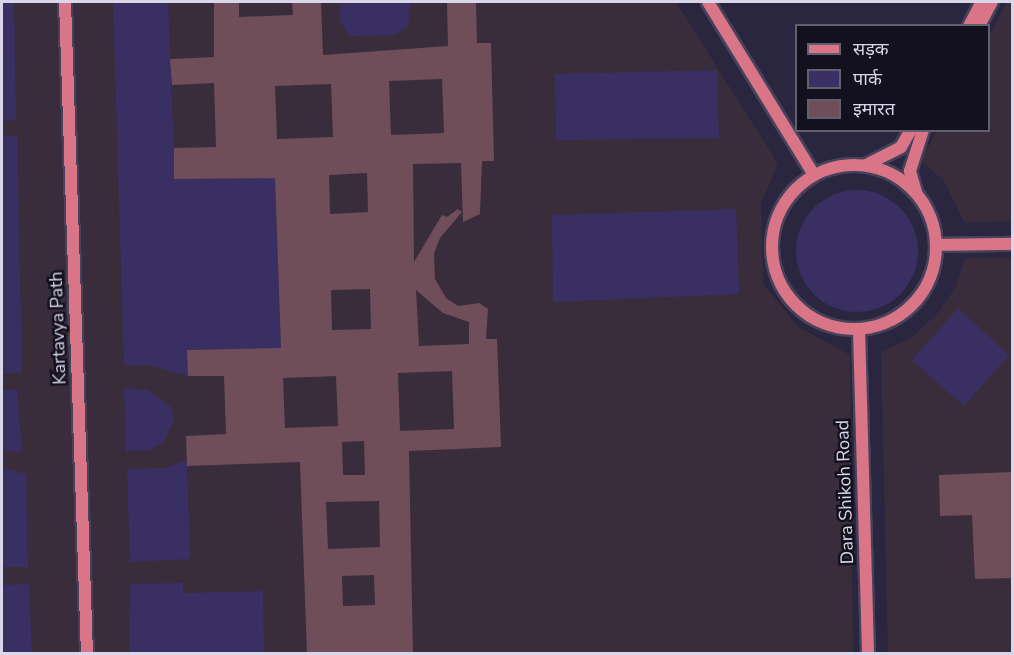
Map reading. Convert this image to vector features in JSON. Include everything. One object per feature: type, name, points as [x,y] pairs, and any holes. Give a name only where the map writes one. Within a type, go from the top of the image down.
[{"type":"main road","name":"Kartavya Path","points":[[65,2],[87,654]]},
{"type":"main road","points":[[708,2],[814,175]]},
{"type":"main road","points":[[970,24],[982,2]]},
{"type":"main road","points":[[980,24],[992,2]]},
{"type":"main road","points":[[865,166],[901,147],[910,132]]},
{"type":"main road","points":[[916,193],[884,171],[865,166],[848,165],[814,175],[783,200],[772,248],[775,270],[784,290],[816,321],[859,330],[893,320],[908,310],[929,280],[936,245],[930,217],[916,193],[909,171],[922,132]]},
{"type":"main road","points":[[936,245],[1012,244]]},
{"type":"main road","name":"Dara Shikoh Road","points":[[859,330],[868,654]]},
{"type":"shaded area","points":[[2,2],[676,2],[778,164],[761,203],[763,283],[798,327],[850,355],[853,653],[2,653]]},
{"type":"shaded area","points":[[1007,2],[1012,2],[1012,221],[965,223],[944,181],[921,160],[936,132],[990,132],[990,34]]},
{"type":"shaded area","points":[[1012,257],[1012,653],[888,653],[881,352],[911,338],[937,314],[956,287],[965,258]]},
{"type":"green space","points":[[2,2],[14,2],[16,120],[2,121]]},
{"type":"green space","points":[[113,2],[168,2],[175,179],[275,178],[281,348],[188,350],[188,376],[153,366],[124,365]]},
{"type":"green space","points":[[339,2],[411,2],[408,27],[394,35],[350,36],[340,21]]},
{"type":"green space","points":[[717,70],[719,138],[556,140],[555,74]]},
{"type":"green space","points":[[2,136],[17,136],[22,372],[2,374]]},
{"type":"green space","points":[[857,190],[880,195],[891,200],[900,208],[908,217],[913,228],[918,251],[913,274],[908,285],[900,294],[891,302],[880,307],[857,312],[834,307],[823,302],[814,294],[806,285],[801,274],[796,251],[801,228],[806,217],[814,208],[823,200],[834,195]]},
{"type":"green space","points":[[736,209],[739,294],[553,302],[552,215]]},
{"type":"green space","points":[[958,308],[1009,355],[964,406],[912,360]]},
{"type":"green space","points":[[124,388],[148,390],[171,407],[174,419],[164,442],[150,450],[126,451]]},
{"type":"green space","points":[[17,389],[22,451],[3,451],[2,391]]},
{"type":"green space","points":[[187,460],[190,559],[130,562],[127,469],[166,468]]},
{"type":"green space","points":[[2,468],[26,474],[28,567],[2,567]]},
{"type":"green space","points":[[183,583],[183,593],[263,591],[264,653],[129,653],[130,584]]},
{"type":"green space","points":[[29,584],[32,653],[2,653],[2,585]]},
{"type":"building","points":[[214,2],[239,2],[239,17],[293,15],[292,2],[321,2],[323,55],[448,46],[447,2],[476,2],[477,43],[491,43],[494,161],[482,161],[480,214],[463,222],[461,163],[413,164],[414,262],[442,215],[447,217],[458,209],[462,212],[440,238],[434,253],[435,279],[446,298],[458,306],[479,303],[488,309],[486,339],[497,339],[501,447],[409,451],[413,654],[307,654],[300,462],[187,466],[186,436],[226,434],[224,376],[188,376],[187,350],[281,348],[275,178],[174,179],[174,148],[216,147],[214,83],[172,85],[170,59],[214,57]],"holes":[[[442,79],[444,133],[391,135],[389,81]],[[331,84],[333,137],[277,139],[275,86]],[[367,173],[368,212],[330,214],[329,175]],[[370,289],[371,329],[332,330],[331,290]],[[416,290],[443,313],[469,322],[469,344],[419,346]],[[452,371],[454,429],[400,431],[398,373]],[[336,376],[338,426],[285,428],[283,378]],[[364,441],[365,475],[343,475],[342,442]],[[379,501],[380,547],[328,549],[326,502]],[[374,575],[375,605],[343,606],[342,576]]]},
{"type":"building","points":[[1012,472],[1012,578],[975,579],[972,515],[940,516],[939,475]]}]
